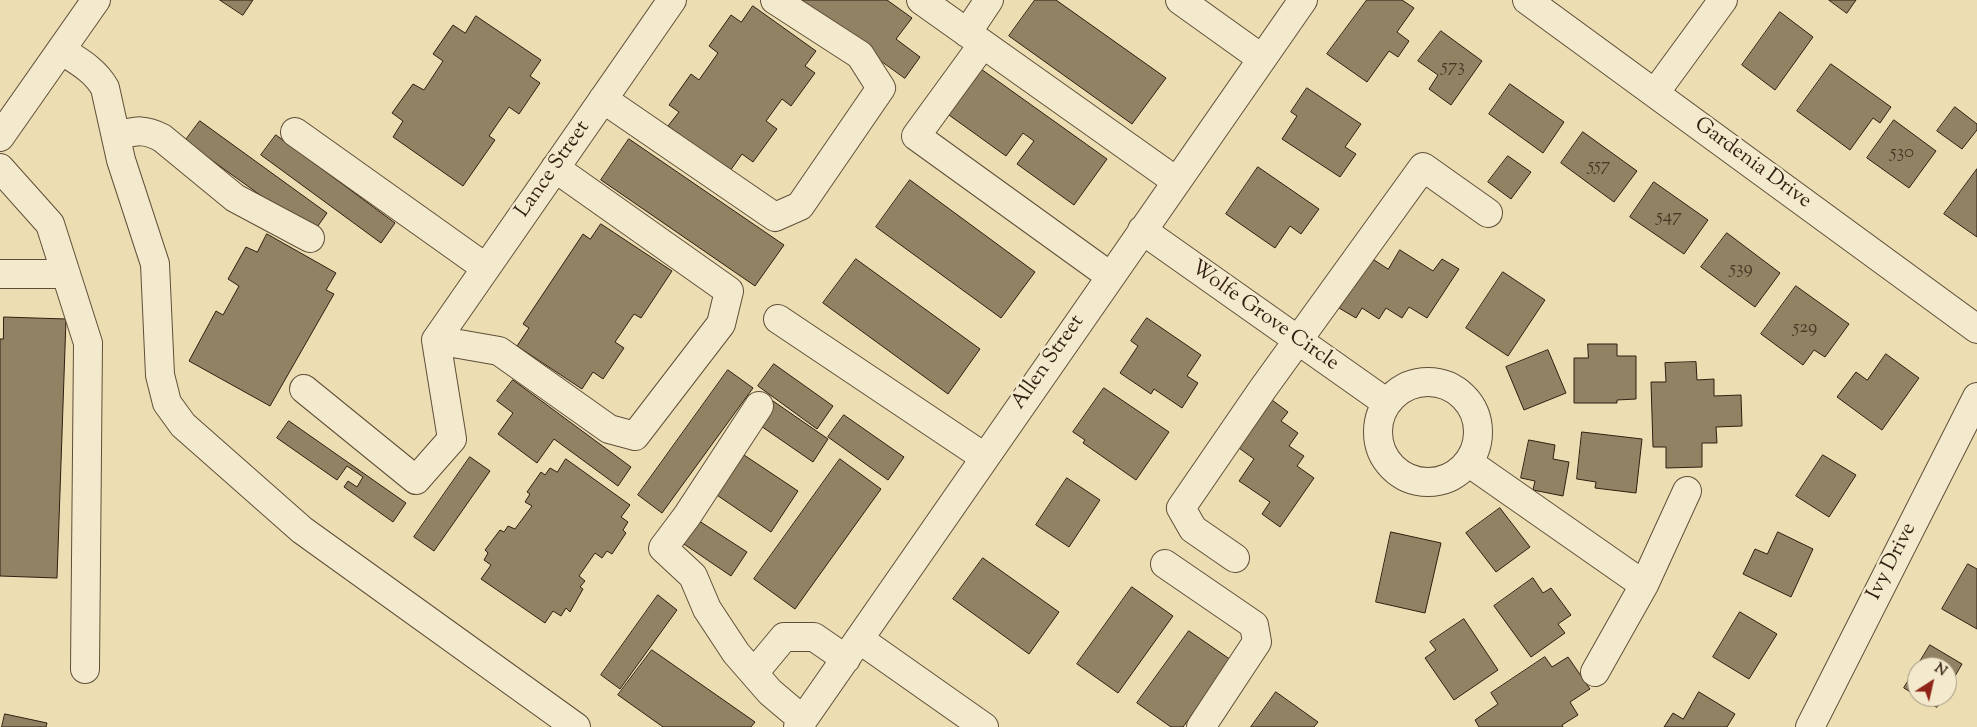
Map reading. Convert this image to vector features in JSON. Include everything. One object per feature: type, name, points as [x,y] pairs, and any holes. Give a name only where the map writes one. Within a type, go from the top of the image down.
[{"type":"street","points":[[0,137],[96,0]]},
{"type":"street","name":"Lance Street","points":[[436,340],[672,0]]},
{"type":"street","points":[[603,99],[775,217],[800,206],[881,88],[860,55],[775,0]]},
{"type":"street","points":[[921,0],[1176,180]]},
{"type":"street","points":[[989,0],[975,38],[916,136],[1110,276]]},
{"type":"street","points":[[1180,0],[1261,58]]},
{"type":"street","name":"Allen Street","points":[[800,724],[1176,180],[1303,0]]},
{"type":"street","name":"Gardenia Drive","points":[[1527,0],[1977,329]]},
{"type":"street","points":[[1655,93],[1723,0]]},
{"type":"street","points":[[61,50],[91,70],[100,78],[105,88],[121,160],[155,264],[160,375],[167,403],[174,414],[183,425],[302,530],[576,727]]},
{"type":"street","points":[[116,136],[138,130],[150,132],[162,138],[235,198],[310,238]]},
{"type":"street","points":[[295,132],[486,268]]},
{"type":"street","points":[[1235,558],[1193,529],[1181,508],[1205,471],[1423,167],[1488,213]]},
{"type":"street","points":[[0,168],[50,224],[88,343],[85,669]]},
{"type":"street","points":[[304,389],[416,480],[452,439],[436,340],[499,351],[609,429],[635,436],[721,324],[729,291],[555,168]]},
{"type":"street","name":"Wolfe Grove Circle","points":[[1142,230],[1387,403]]},
{"type":"street","points":[[0,274],[66,274]]},
{"type":"street","points":[[778,319],[984,457]]},
{"type":"street","points":[[1437,383],[1458,391],[1469,404],[1477,419],[1477,442],[1468,462],[1452,475],[1433,481],[1413,479],[1403,474],[1388,461],[1380,442],[1380,422],[1387,403],[1404,388],[1414,384],[1437,383]]},
{"type":"street","name":"Ivy Drive","points":[[1810,727],[1977,397]]},
{"type":"street","points":[[759,406],[687,516],[663,548],[693,576],[707,609],[736,653],[800,724]]},
{"type":"street","points":[[1468,462],[1644,585]]},
{"type":"street","points":[[1595,672],[1644,585],[1687,491]]},
{"type":"street","points":[[1165,564],[1254,625],[1257,642],[1201,727]]},
{"type":"street","points":[[754,673],[784,637],[814,637],[853,649],[984,727]]},
{"type":"building","points":[[220,0],[253,0],[243,15]]},
{"type":"building","points":[[797,0],[887,0],[912,18],[896,39],[920,57],[905,78]]},
{"type":"building","points":[[1035,0],[1056,0],[1166,78],[1132,124],[1009,36]]},
{"type":"building","points":[[1367,0],[1402,0],[1414,8],[1397,32],[1409,41],[1398,57],[1389,51],[1367,82],[1327,54]]},
{"type":"building","points":[[1829,0],[1856,0],[1847,13]]},
{"type":"building","points":[[753,6],[816,51],[805,66],[815,73],[791,106],[782,99],[766,121],[777,129],[753,162],[742,154],[730,171],[668,126],[679,112],[669,105],[691,74],[699,80],[718,53],[709,46],[731,15],[741,22]]},
{"type":"building","points":[[1780,12],[1813,37],[1775,90],[1742,65]]},
{"type":"building","points":[[476,16],[541,60],[530,76],[540,83],[519,114],[509,107],[489,136],[495,140],[463,186],[393,137],[403,121],[392,113],[413,84],[424,90],[443,61],[433,54],[453,25],[465,33]]},
{"type":"building","points":[[1441,31],[1482,61],[1451,105],[1429,89],[1438,75],[1418,61]]},
{"type":"building","points":[[1831,64],[1891,107],[1880,123],[1873,118],[1850,150],[1797,111]]},
{"type":"building","points":[[981,69],[1107,159],[1074,205],[1017,164],[1034,141],[1023,133],[1006,156],[949,115]]},
{"type":"building","points":[[1510,84],[1564,122],[1543,153],[1489,114]]},
{"type":"building","points":[[1307,88],[1361,124],[1345,147],[1356,154],[1340,177],[1282,139],[1297,116],[1291,112]]},
{"type":"building","points":[[1955,107],[1977,124],[1977,130],[1962,149],[1937,131]]},
{"type":"building","points":[[1894,120],[1936,151],[1909,188],[1867,158]]},
{"type":"building","points":[[200,121],[327,213],[313,233],[185,141]]},
{"type":"building","points":[[1583,132],[1637,171],[1614,202],[1561,163]]},
{"type":"building","points":[[276,135],[395,223],[381,243],[261,155]]},
{"type":"building","points":[[629,139],[784,245],[755,286],[601,180]]},
{"type":"building","points":[[1508,156],[1531,172],[1511,199],[1488,182]]},
{"type":"building","points":[[1258,167],[1319,209],[1301,234],[1290,226],[1275,248],[1226,214]]},
{"type":"building","points":[[1977,169],[1977,237],[1944,214]]},
{"type":"building","points":[[910,180],[1035,272],[1001,318],[876,227]]},
{"type":"building","points":[[1654,182],[1708,220],[1684,254],[1630,217]]},
{"type":"building","points":[[601,224],[672,271],[641,318],[634,314],[615,342],[624,348],[603,379],[593,372],[582,389],[517,346],[529,328],[523,324],[583,234],[590,239]]},
{"type":"building","points":[[1727,233],[1780,273],[1755,307],[1701,267]]},
{"type":"building","points":[[267,234],[336,273],[326,290],[334,294],[270,406],[189,361],[216,311],[223,315],[239,286],[228,279],[246,247],[257,252]]},
{"type":"building","points":[[1400,250],[1433,271],[1442,259],[1459,269],[1427,318],[1409,307],[1402,318],[1386,308],[1379,319],[1362,308],[1356,318],[1339,308],[1371,258],[1388,269]]},
{"type":"building","points":[[856,259],[980,349],[948,394],[823,303]]},
{"type":"building","points":[[1503,272],[1545,300],[1508,356],[1466,328]]},
{"type":"building","points":[[1796,286],[1849,324],[1825,357],[1814,350],[1803,365],[1761,334]]},
{"type":"building","points":[[4,317],[66,319],[57,578],[0,576],[0,339],[3,339]]},
{"type":"building","points":[[1147,318],[1201,355],[1187,376],[1198,383],[1182,408],[1154,389],[1151,394],[1120,373],[1138,346],[1131,341]]},
{"type":"building","points":[[1588,344],[1617,344],[1617,356],[1636,356],[1636,399],[1617,400],[1617,403],[1574,403],[1574,358],[1588,358]]},
{"type":"building","points":[[1548,350],[1566,393],[1524,410],[1506,367]]},
{"type":"building","points":[[1886,354],[1919,378],[1882,430],[1837,397],[1856,372],[1867,380]]},
{"type":"building","points":[[1696,362],[1697,380],[1714,379],[1714,396],[1741,395],[1742,426],[1716,427],[1717,443],[1702,443],[1702,467],[1666,468],[1666,447],[1653,447],[1651,382],[1666,382],[1665,363]]},
{"type":"building","points":[[774,364],[833,406],[817,429],[758,386]]},
{"type":"building","points":[[728,370],[753,388],[662,513],[638,495]]},
{"type":"building","points":[[513,380],[631,467],[618,486],[554,439],[537,463],[498,434],[513,413],[497,401]]},
{"type":"building","points":[[1104,388],[1169,432],[1136,480],[1083,443],[1085,440],[1073,432]]},
{"type":"building","points":[[1272,400],[1288,412],[1281,421],[1298,433],[1289,446],[1304,456],[1297,466],[1314,478],[1280,527],[1262,514],[1270,502],[1239,481],[1254,459],[1239,448]]},
{"type":"building","points":[[773,401],[828,439],[813,462],[758,424]]},
{"type":"building","points":[[844,415],[904,457],[888,480],[828,437]]},
{"type":"building","points":[[289,421],[406,503],[393,522],[344,487],[348,481],[357,487],[363,477],[347,466],[337,480],[277,438]]},
{"type":"building","points":[[1582,432],[1642,439],[1636,493],[1595,488],[1596,482],[1577,479]]},
{"type":"building","points":[[1529,440],[1555,445],[1553,459],[1569,462],[1563,496],[1533,490],[1535,481],[1521,478]]},
{"type":"building","points":[[738,451],[798,491],[771,532],[711,491]]},
{"type":"building","points":[[1823,455],[1856,475],[1829,517],[1796,496]]},
{"type":"building","points":[[470,457],[490,471],[434,551],[414,537]]},
{"type":"building","points":[[566,459],[630,505],[621,517],[628,522],[623,530],[626,533],[612,554],[607,551],[602,558],[595,553],[579,576],[585,581],[580,587],[583,589],[570,612],[566,608],[561,616],[553,611],[545,623],[481,579],[491,565],[484,560],[488,553],[485,550],[500,530],[504,532],[508,526],[515,529],[532,506],[525,502],[530,494],[527,492],[541,472],[545,475],[550,468],[557,472]]},
{"type":"building","points":[[840,459],[881,489],[795,609],[754,579]]},
{"type":"building","points":[[1067,478],[1100,500],[1069,547],[1036,525]]},
{"type":"building","points":[[1500,508],[1530,547],[1496,572],[1466,533]]},
{"type":"building","points":[[693,517],[747,552],[731,576],[678,540]]},
{"type":"building","points":[[1391,532],[1441,543],[1425,613],[1376,602]]},
{"type":"building","points":[[1778,532],[1813,549],[1791,597],[1743,574],[1755,549],[1767,554]]},
{"type":"building","points":[[983,558],[1059,612],[1029,654],[953,599]]},
{"type":"building","points":[[1968,564],[1977,569],[1977,629],[1942,609]]},
{"type":"building","points":[[1533,578],[1543,593],[1551,588],[1571,615],[1558,624],[1565,633],[1531,657],[1494,606]]},
{"type":"building","points":[[1132,587],[1173,616],[1118,693],[1077,664]]},
{"type":"building","points":[[658,595],[677,610],[620,689],[601,675]]},
{"type":"building","points":[[1740,612],[1777,634],[1749,679],[1713,657]]},
{"type":"building","points":[[1464,619],[1498,670],[1454,700],[1425,658],[1436,650],[1430,642]]},
{"type":"building","points":[[1189,631],[1231,660],[1183,727],[1171,727],[1137,703]]},
{"type":"building","points":[[1930,645],[1950,657],[1923,657]]},
{"type":"building","points":[[652,650],[755,722],[751,727],[663,727],[618,695]]},
{"type":"building","points":[[1545,657],[1552,667],[1568,657],[1590,689],[1570,702],[1578,715],[1562,725],[1563,727],[1479,727],[1475,720],[1498,704],[1491,693]]},
{"type":"building","points":[[1957,661],[1962,664],[1957,673]]},
{"type":"building","points":[[1276,692],[1318,722],[1314,727],[1251,727]]},
{"type":"building","points":[[1699,692],[1735,714],[1727,727],[1664,727],[1673,713],[1683,719]]},
{"type":"building","points":[[5,714],[47,723],[46,727],[2,727]]}]
